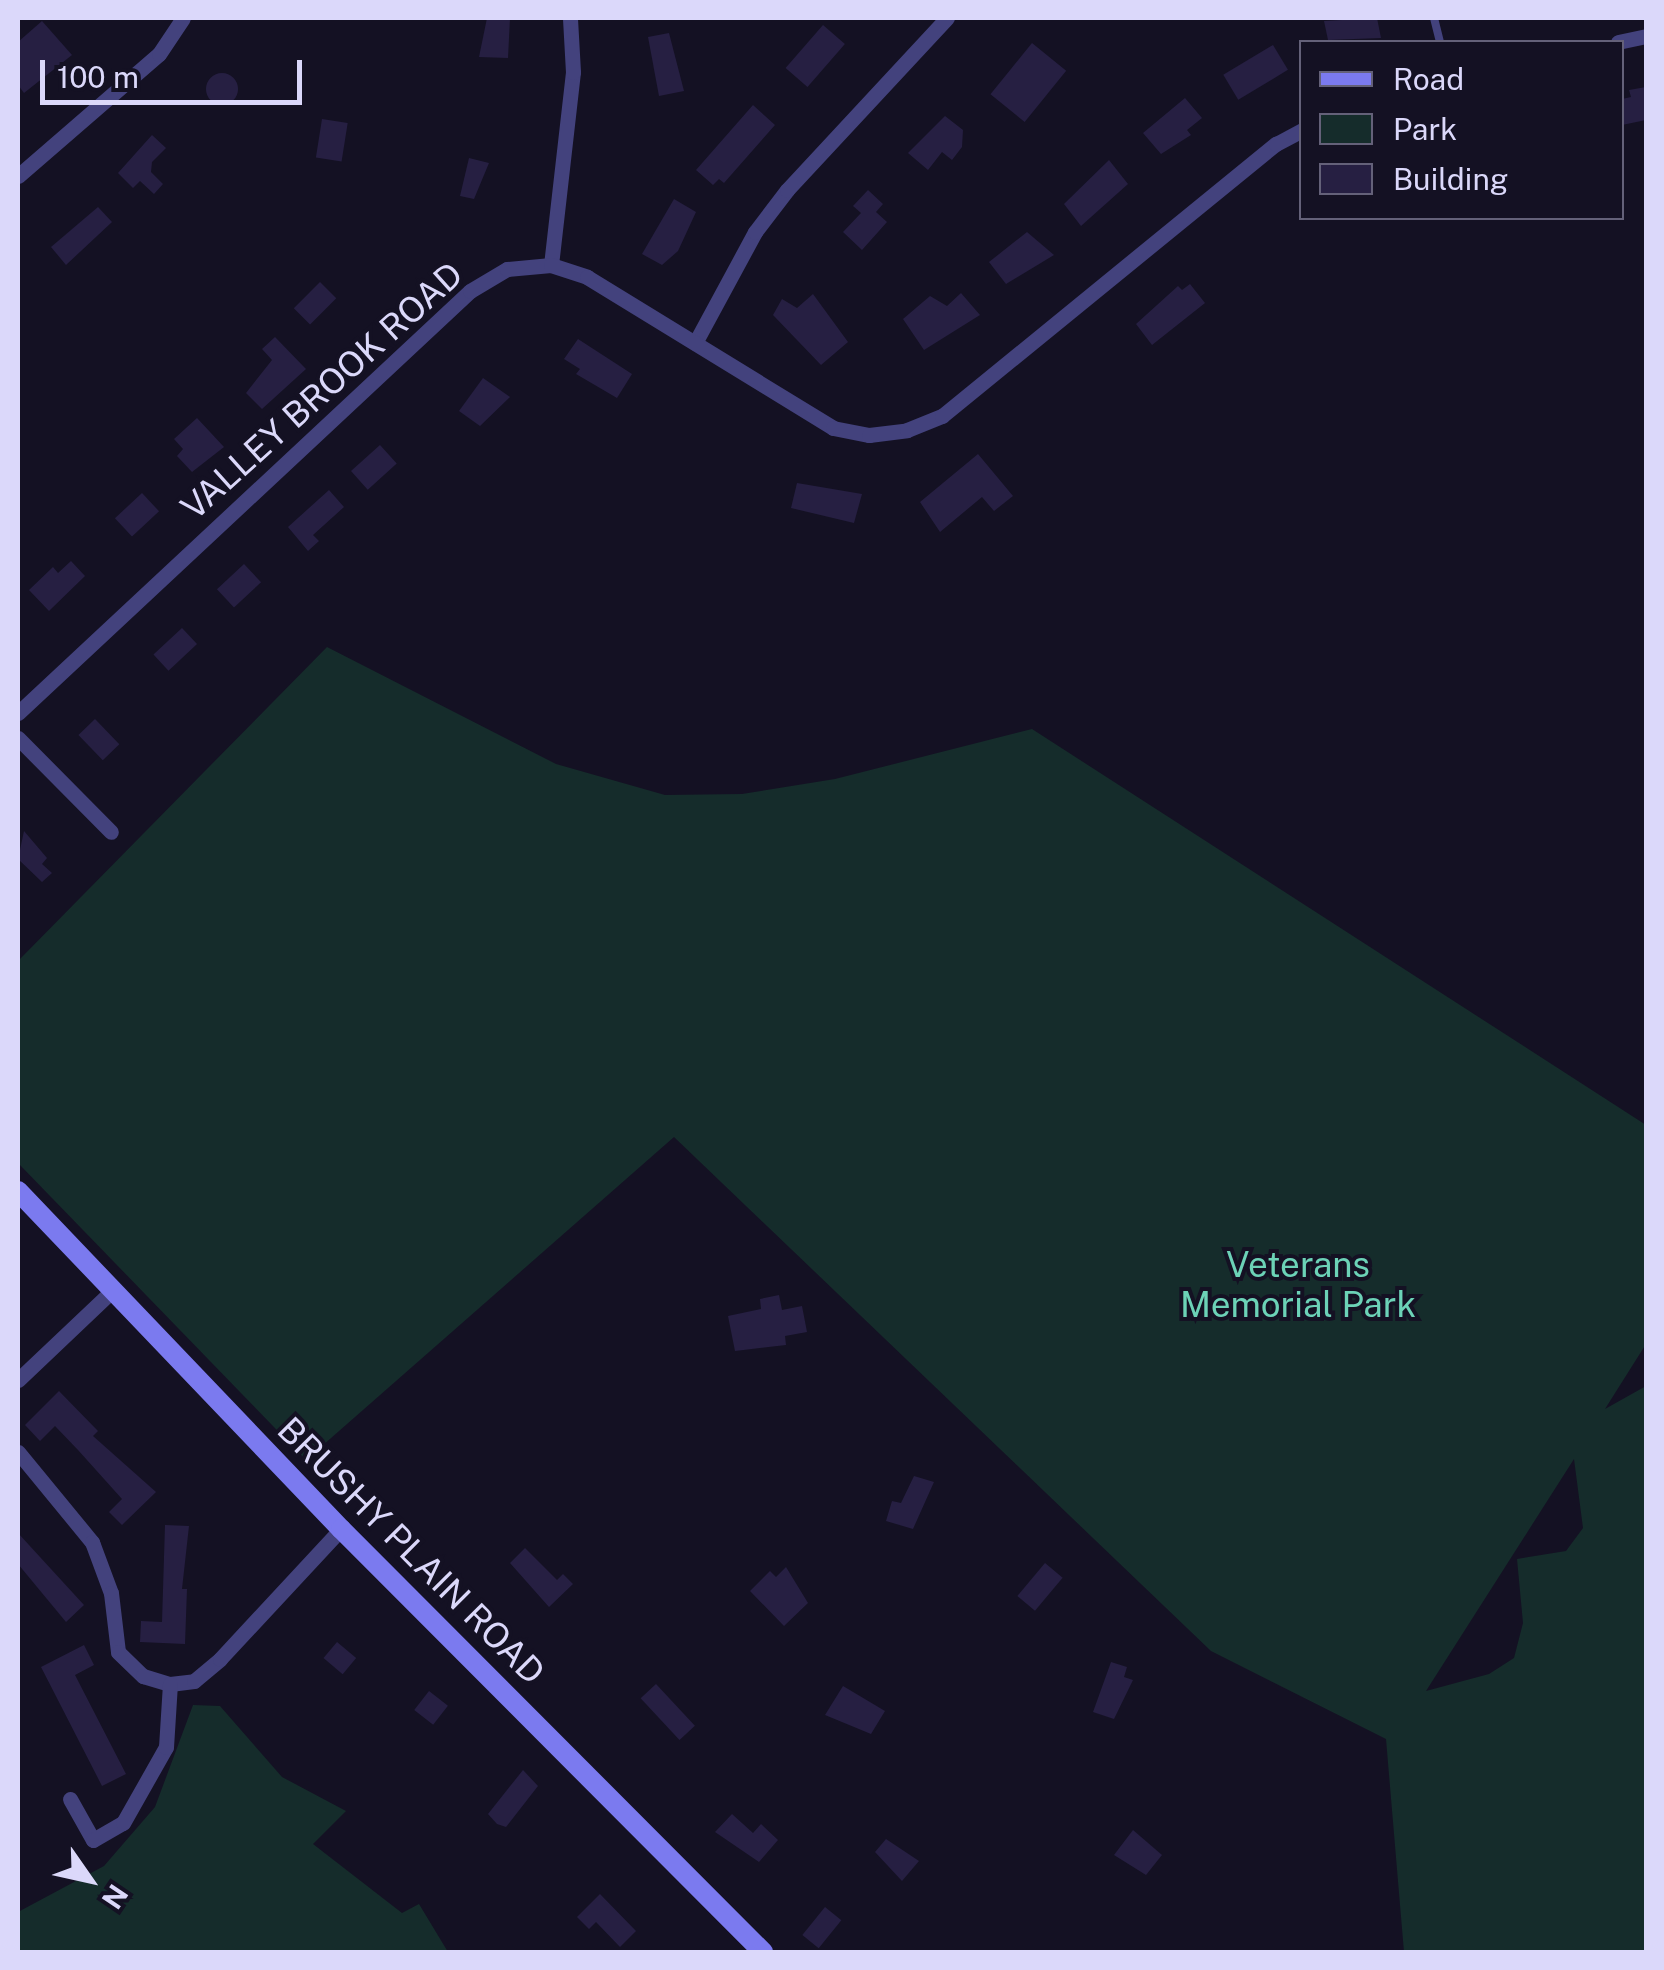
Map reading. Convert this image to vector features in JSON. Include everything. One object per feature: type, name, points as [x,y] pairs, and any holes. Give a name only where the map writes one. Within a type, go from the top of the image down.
[{"type":"main road","name":"BRUSHY PLAIN ROAD","points":[[18,1191],[341,1528],[763,1952]]},
{"type":"street","points":[[18,176],[159,54],[183,18]]},
{"type":"street","points":[[551,266],[573,72],[570,18]]},
{"type":"street","points":[[695,343],[755,232],[787,190],[947,18]]},
{"type":"street","name":"VALLEY BROOK ROAD","points":[[18,713],[470,291],[507,269],[551,266],[587,277],[834,428],[868,435],[907,430],[942,416],[1276,144],[1299,132]]},
{"type":"street","points":[[18,738],[112,832]]},
{"type":"street","points":[[18,1380],[113,1290]]},
{"type":"street","points":[[18,1452],[92,1542],[111,1593],[118,1652],[143,1676],[170,1684],[194,1681],[220,1658],[341,1528]]},
{"type":"street","points":[[70,1800],[93,1840],[123,1824],[166,1747],[170,1684]]},
{"type":"green space","name":"Veterans Memorial Park","points":[[327,647],[556,764],[665,795],[742,794],[835,779],[1032,729],[1646,1125],[1646,1344],[1605,1409],[1646,1386],[1646,1952],[1404,1952],[1386,1739],[1211,1651],[674,1137],[306,1460],[18,1163],[18,961]],"holes":[[[1574,1459],[1583,1528],[1566,1551],[1517,1559],[1523,1623],[1514,1658],[1489,1674],[1426,1691]]]},
{"type":"green space","points":[[193,1705],[220,1706],[282,1777],[346,1811],[313,1844],[402,1913],[419,1904],[448,1952],[18,1952],[18,1912],[104,1866],[155,1807]]},
{"type":"building","points":[[487,18],[510,18],[508,58],[479,57]]},
{"type":"building","points":[[1377,18],[1381,38],[1328,40],[1324,21]]},
{"type":"building","points":[[42,21],[72,55],[24,93],[18,85],[18,42]]},
{"type":"building","points":[[823,25],[845,44],[807,87],[786,68]]},
{"type":"building","points":[[669,33],[684,91],[659,96],[648,37]]},
{"type":"building","points":[[1032,43],[1066,71],[1025,122],[990,94]]},
{"type":"building","points":[[1273,45],[1288,70],[1238,100],[1223,75]]},
{"type":"building","points":[[222,73],[233,78],[238,89],[233,100],[222,105],[211,100],[206,89],[211,78]]},
{"type":"building","points":[[1646,87],[1646,120],[1624,125],[1624,99],[1631,97],[1629,90]]},
{"type":"building","points":[[1185,98],[1202,118],[1187,130],[1191,135],[1161,154],[1143,133]]},
{"type":"building","points":[[753,105],[775,125],[724,183],[719,179],[713,185],[696,170]]},
{"type":"building","points":[[945,116],[963,130],[962,147],[952,160],[942,152],[928,170],[908,153]]},
{"type":"building","points":[[322,119],[348,123],[342,162],[316,158]]},
{"type":"building","points":[[152,135],[166,148],[152,162],[151,172],[163,184],[154,194],[140,181],[133,188],[118,173]]},
{"type":"building","points":[[469,158],[489,163],[474,199],[460,196]]},
{"type":"building","points":[[1109,160],[1128,184],[1081,226],[1064,204]]},
{"type":"building","points":[[868,190],[883,204],[876,212],[887,222],[862,250],[843,232],[861,213],[853,206]]},
{"type":"building","points":[[674,199],[696,212],[678,251],[662,265],[642,254]]},
{"type":"building","points":[[98,207],[112,222],[66,265],[51,247]]},
{"type":"building","points":[[1027,232],[1054,255],[1006,284],[989,262]]},
{"type":"building","points":[[320,282],[336,298],[310,324],[294,308]]},
{"type":"building","points":[[1190,284],[1205,303],[1152,345],[1136,324],[1178,286],[1182,290]]},
{"type":"building","points":[[961,293],[980,315],[924,350],[903,319],[930,296],[947,306]]},
{"type":"building","points":[[813,294],[848,342],[821,365],[773,315],[782,299],[797,308]]},
{"type":"building","points":[[275,337],[306,369],[262,409],[246,393],[272,360],[262,349]]},
{"type":"building","points":[[578,339],[632,374],[617,398],[576,374],[580,369],[564,359]]},
{"type":"building","points":[[483,378],[510,397],[480,426],[459,411]]},
{"type":"building","points":[[197,418],[224,447],[192,472],[177,456],[183,449],[174,439]]},
{"type":"building","points":[[380,445],[397,464],[368,490],[351,471]]},
{"type":"building","points":[[978,454],[1013,496],[994,511],[982,497],[940,532],[920,502]]},
{"type":"building","points":[[797,483],[862,494],[854,523],[791,508]]},
{"type":"building","points":[[329,490],[344,507],[313,535],[319,541],[308,551],[288,527]]},
{"type":"building","points":[[142,493],[159,511],[132,537],[115,518]]},
{"type":"building","points":[[71,561],[85,576],[49,611],[29,590],[53,567],[58,573]]},
{"type":"building","points":[[244,564],[261,582],[234,608],[217,589]]},
{"type":"building","points":[[182,628],[197,644],[168,671],[153,655]]},
{"type":"building","points":[[95,719],[119,744],[103,760],[78,735]]},
{"type":"building","points":[[24,831],[47,858],[42,864],[52,873],[42,882],[18,859]]},
{"type":"building","points":[[779,1295],[782,1310],[802,1306],[807,1332],[785,1336],[786,1345],[735,1351],[728,1316],[761,1309],[760,1299]]},
{"type":"building","points":[[59,1391],[98,1431],[93,1436],[156,1492],[122,1525],[109,1512],[122,1499],[55,1426],[40,1441],[25,1425]]},
{"type":"building","points":[[914,1476],[934,1482],[913,1529],[886,1521],[892,1501],[901,1503]]},
{"type":"building","points":[[165,1525],[189,1526],[182,1589],[187,1589],[185,1644],[140,1642],[141,1621],[162,1622]]},
{"type":"building","points":[[18,1533],[84,1605],[66,1622],[18,1564]]},
{"type":"building","points":[[525,1548],[557,1580],[563,1574],[573,1584],[549,1607],[510,1563]]},
{"type":"building","points":[[1045,1563],[1063,1578],[1035,1611],[1017,1596]]},
{"type":"building","points":[[786,1567],[808,1603],[784,1626],[750,1591],[770,1571],[776,1577]]},
{"type":"building","points":[[337,1642],[356,1658],[343,1674],[324,1658]]},
{"type":"building","points":[[84,1645],[94,1665],[75,1675],[126,1774],[102,1786],[41,1667]]},
{"type":"building","points":[[1111,1662],[1127,1667],[1124,1677],[1133,1680],[1114,1719],[1093,1712]]},
{"type":"building","points":[[656,1684],[695,1726],[680,1740],[641,1698]]},
{"type":"building","points":[[843,1686],[885,1711],[871,1734],[825,1715]]},
{"type":"building","points":[[429,1691],[448,1706],[433,1725],[414,1710]]},
{"type":"building","points":[[523,1770],[538,1786],[506,1827],[497,1824],[488,1814]]},
{"type":"building","points":[[732,1814],[753,1833],[761,1824],[778,1840],[759,1862],[715,1832]]},
{"type":"building","points":[[1133,1830],[1162,1855],[1146,1875],[1114,1855]]},
{"type":"building","points":[[886,1839],[919,1861],[902,1881],[875,1852]]},
{"type":"building","points":[[600,1894],[636,1931],[620,1947],[596,1922],[589,1929],[577,1917]]},
{"type":"building","points":[[825,1907],[841,1920],[819,1948],[802,1935]]}]
